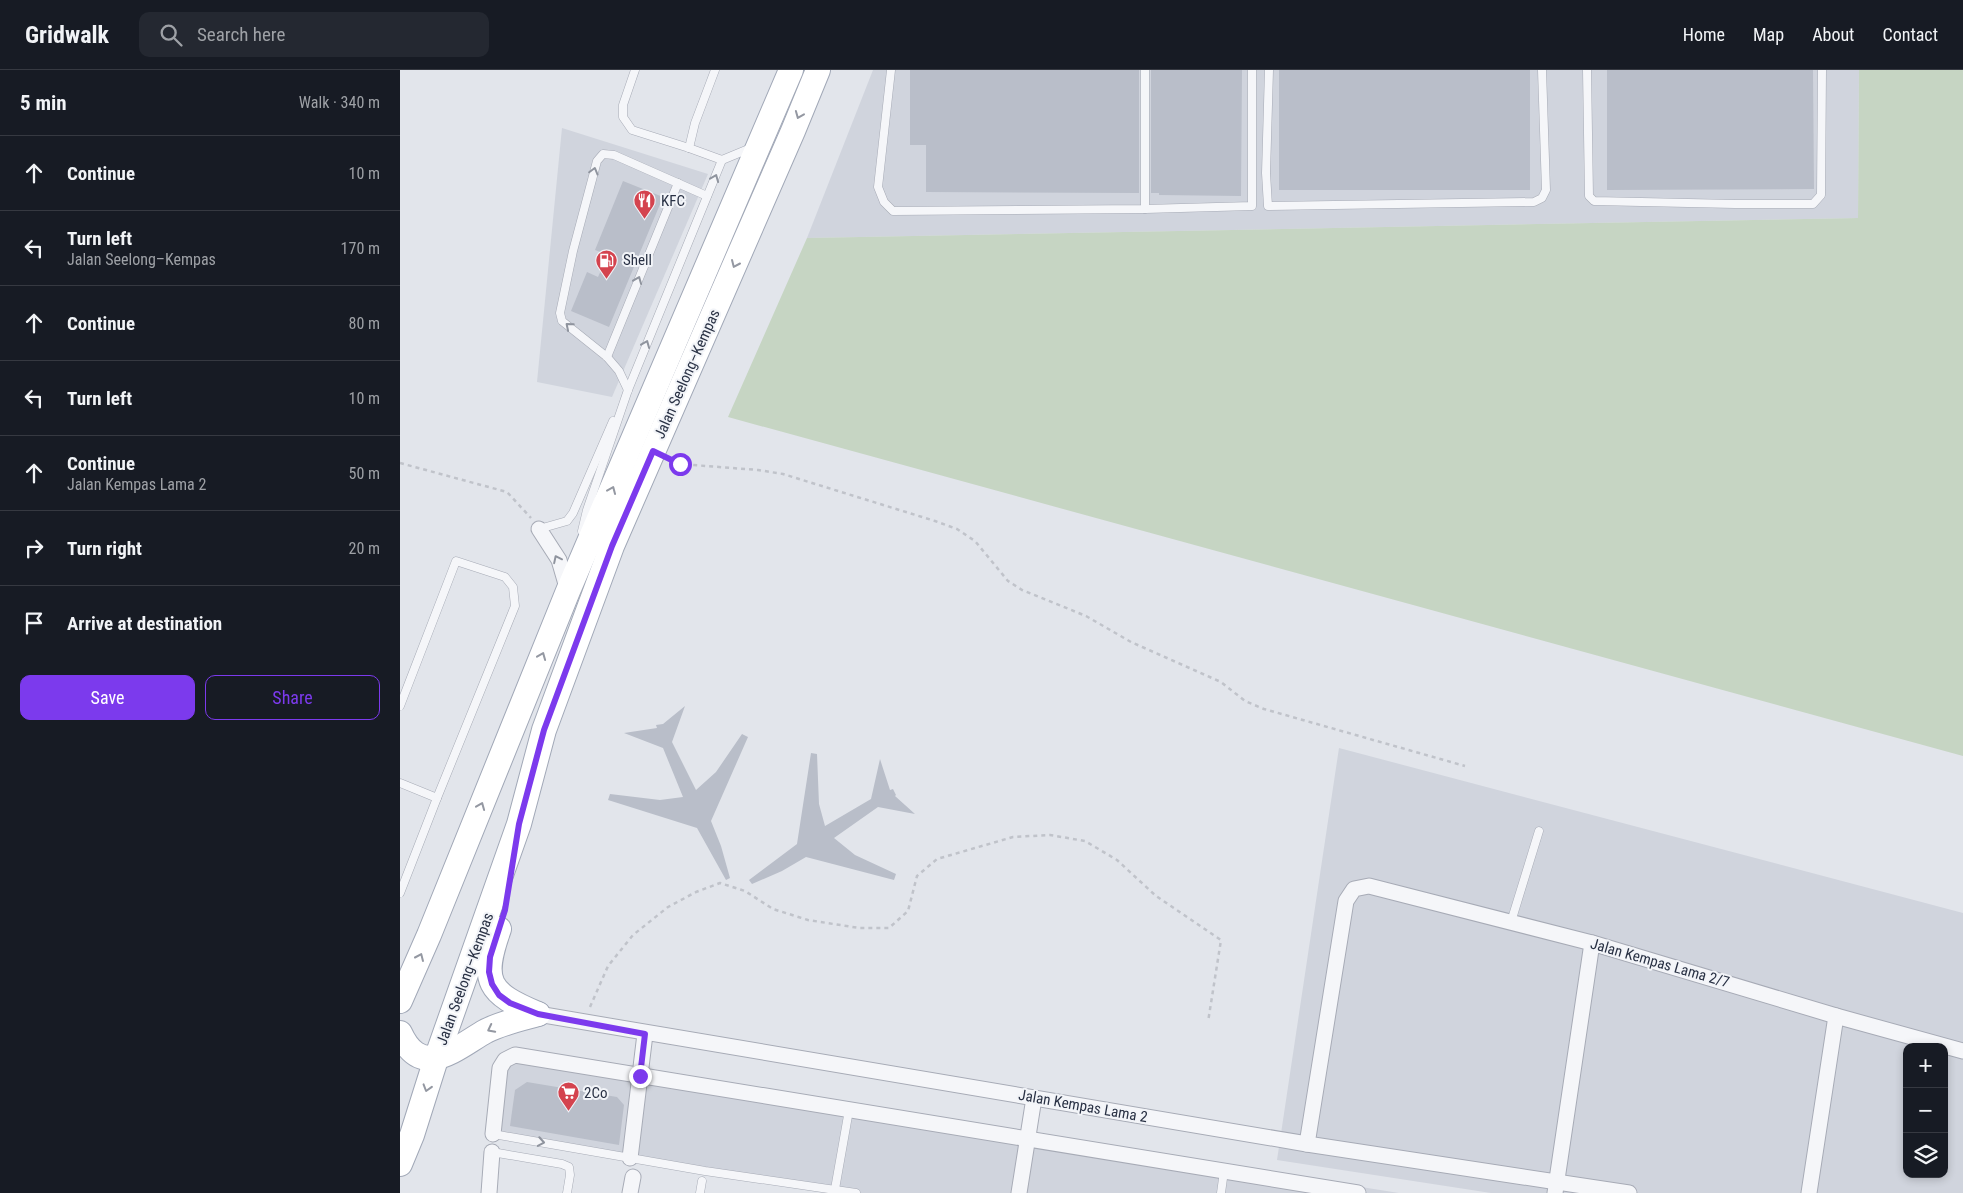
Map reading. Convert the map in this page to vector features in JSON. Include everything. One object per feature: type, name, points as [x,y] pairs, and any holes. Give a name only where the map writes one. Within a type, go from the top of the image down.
[{"type":"main road","name":"Jalan Seelong–Kempas","points":[[400,1002],[568,591],[791,70]]},
{"type":"main road","name":"Jalan Seelong–Kempas","points":[[400,1164],[519,824],[544,730],[612,546],[818,70]]},
{"type":"main road","points":[[519,824],[505,910],[490,957],[489,972],[492,984],[499,995],[510,1003],[538,1014]]},
{"type":"main road","points":[[400,1033],[406,1046],[427,1058],[436,1059],[452,1053],[500,1025],[538,1014]]},
{"type":"street","points":[[539,530],[559,560],[568,591]]},
{"type":"street","name":"Jalan Kempas Lama 2/7","points":[[1307,1144],[1346,901],[1354,889],[1370,886],[1384,888],[1592,943],[1836,1016],[1963,1051]]},
{"type":"street","points":[[1556,1187],[1592,943]]},
{"type":"street","name":"Jalan Kempas Lama 2","points":[[538,1014],[645,1034],[1556,1187],[1629,1193]]},
{"type":"street","points":[[1809,1193],[1836,1016]]},
{"type":"street","points":[[630,1158],[645,1034]]},
{"type":"street","points":[[494,1134],[500,1068],[506,1060],[515,1055],[1358,1193]]},
{"type":"street","points":[[1019,1193],[1034,1098]]},
{"type":"street","points":[[489,1193],[492,1152]]},
{"type":"street","points":[[630,1193],[633,1177]]},
{"type":"lane","points":[[635,70],[623,105],[623,117],[632,130],[722,160],[758,145]]},
{"type":"lane","points":[[690,148],[695,123],[715,70]]},
{"type":"lane","points":[[891,70],[878,187],[884,202],[893,211],[1145,210],[1252,206],[1534,202],[1542,198],[1546,190],[1542,70]]},
{"type":"lane","points":[[1145,70],[1145,210]]},
{"type":"lane","points":[[1252,70],[1252,206]]},
{"type":"lane","points":[[1268,206],[1266,173],[1269,70]]},
{"type":"lane","points":[[1587,70],[1589,196],[1594,201],[1735,204],[1813,204],[1821,194],[1822,70]]},
{"type":"lane","points":[[628,390],[619,371],[606,357],[562,320],[560,313],[573,251],[597,161],[603,154],[614,155],[707,196]]},
{"type":"lane","points":[[568,591],[587,510],[628,390],[722,160]]},
{"type":"lane","points":[[606,357],[678,183]]},
{"type":"lane","points":[[539,530],[567,521],[573,513],[607,432],[628,390]]},
{"type":"lane","points":[[400,706],[456,561],[505,577],[513,587],[515,606],[400,893]]},
{"type":"lane","points":[[400,783],[437,798]]},
{"type":"lane","points":[[1511,922],[1538,831]]},
{"type":"lane","points":[[835,1190],[849,1110]]},
{"type":"lane","points":[[494,1134],[705,1171],[856,1193]]},
{"type":"lane","points":[[492,1152],[562,1164],[569,1167],[570,1175],[567,1193]]},
{"type":"lane","points":[[1221,1193],[1224,1171]]},
{"type":"lane","points":[[700,1193],[702,1181]]},
{"type":"path","points":[[653,451],[680,464],[758,470],[783,474],[903,510],[949,527],[975,541],[1008,581],[1022,590],[1086,616],[1131,642],[1221,682],[1245,701],[1264,709],[1465,766]]},
{"type":"path","points":[[400,463],[507,492],[526,511],[539,530]]},
{"type":"path","points":[[583,1022],[608,966],[633,935],[668,907],[696,892],[720,883],[745,892],[773,909],[808,920],[859,928],[889,928],[908,911],[917,876],[937,859],[1013,837],[1050,835],[1085,841],[1117,860],[1156,896],[1221,940],[1208,1022]]},
{"type":"shaded area","points":[[873,70],[1859,70],[1858,218],[807,238]]},
{"type":"shaded area","points":[[562,128],[708,174],[612,397],[537,382]]},
{"type":"shaded area","points":[[1339,748],[1963,913],[1963,1193],[1491,1193],[1277,1160]]},
{"type":"shaded area","points":[[502,1055],[1053,1138],[1399,1193],[836,1193],[488,1136]]},
{"type":"green space","points":[[1859,70],[1963,70],[1963,756],[728,417],[807,238],[1858,218]]},
{"type":"building","points":[[910,70],[1139,70],[1139,193],[926,192],[926,145],[910,145]]},
{"type":"building","points":[[1151,70],[1242,70],[1241,196],[1159,195],[1159,193],[1151,193]]},
{"type":"building","points":[[1279,70],[1530,70],[1530,190],[1279,190]]},
{"type":"building","points":[[1607,70],[1813,70],[1814,189],[1607,190]]},
{"type":"building","points":[[623,181],[663,197],[609,327],[571,311],[587,272],[598,277],[608,255],[595,250]]},
{"type":"building","points":[[685,706],[672,742],[696,790],[716,772],[742,734],[748,737],[711,821],[721,846],[730,878],[726,880],[697,828],[608,800],[610,794],[660,800],[683,797],[663,748],[624,733],[657,728],[656,725],[663,724]]},
{"type":"building","points":[[811,753],[817,754],[819,804],[825,826],[871,799],[880,759],[890,790],[893,789],[895,796],[915,814],[878,807],[834,838],[855,855],[896,874],[894,880],[806,857],[782,871],[752,884],[749,880],[797,844]]},
{"type":"building","points":[[527,1082],[617,1097],[624,1105],[619,1145],[510,1126],[515,1090]]},
{"type":"place","name":"KFC","points":[[645,220]]},
{"type":"place","name":"Shell","points":[[607,279]]},
{"type":"place","name":"2Co","points":[[568,1112]]},
{"type":"route","points":[[640,1076],[645,1034],[538,1014],[510,1003],[499,995],[492,984],[489,972],[490,957],[505,910],[519,824],[544,730],[612,546],[653,451],[680,464]]}]
